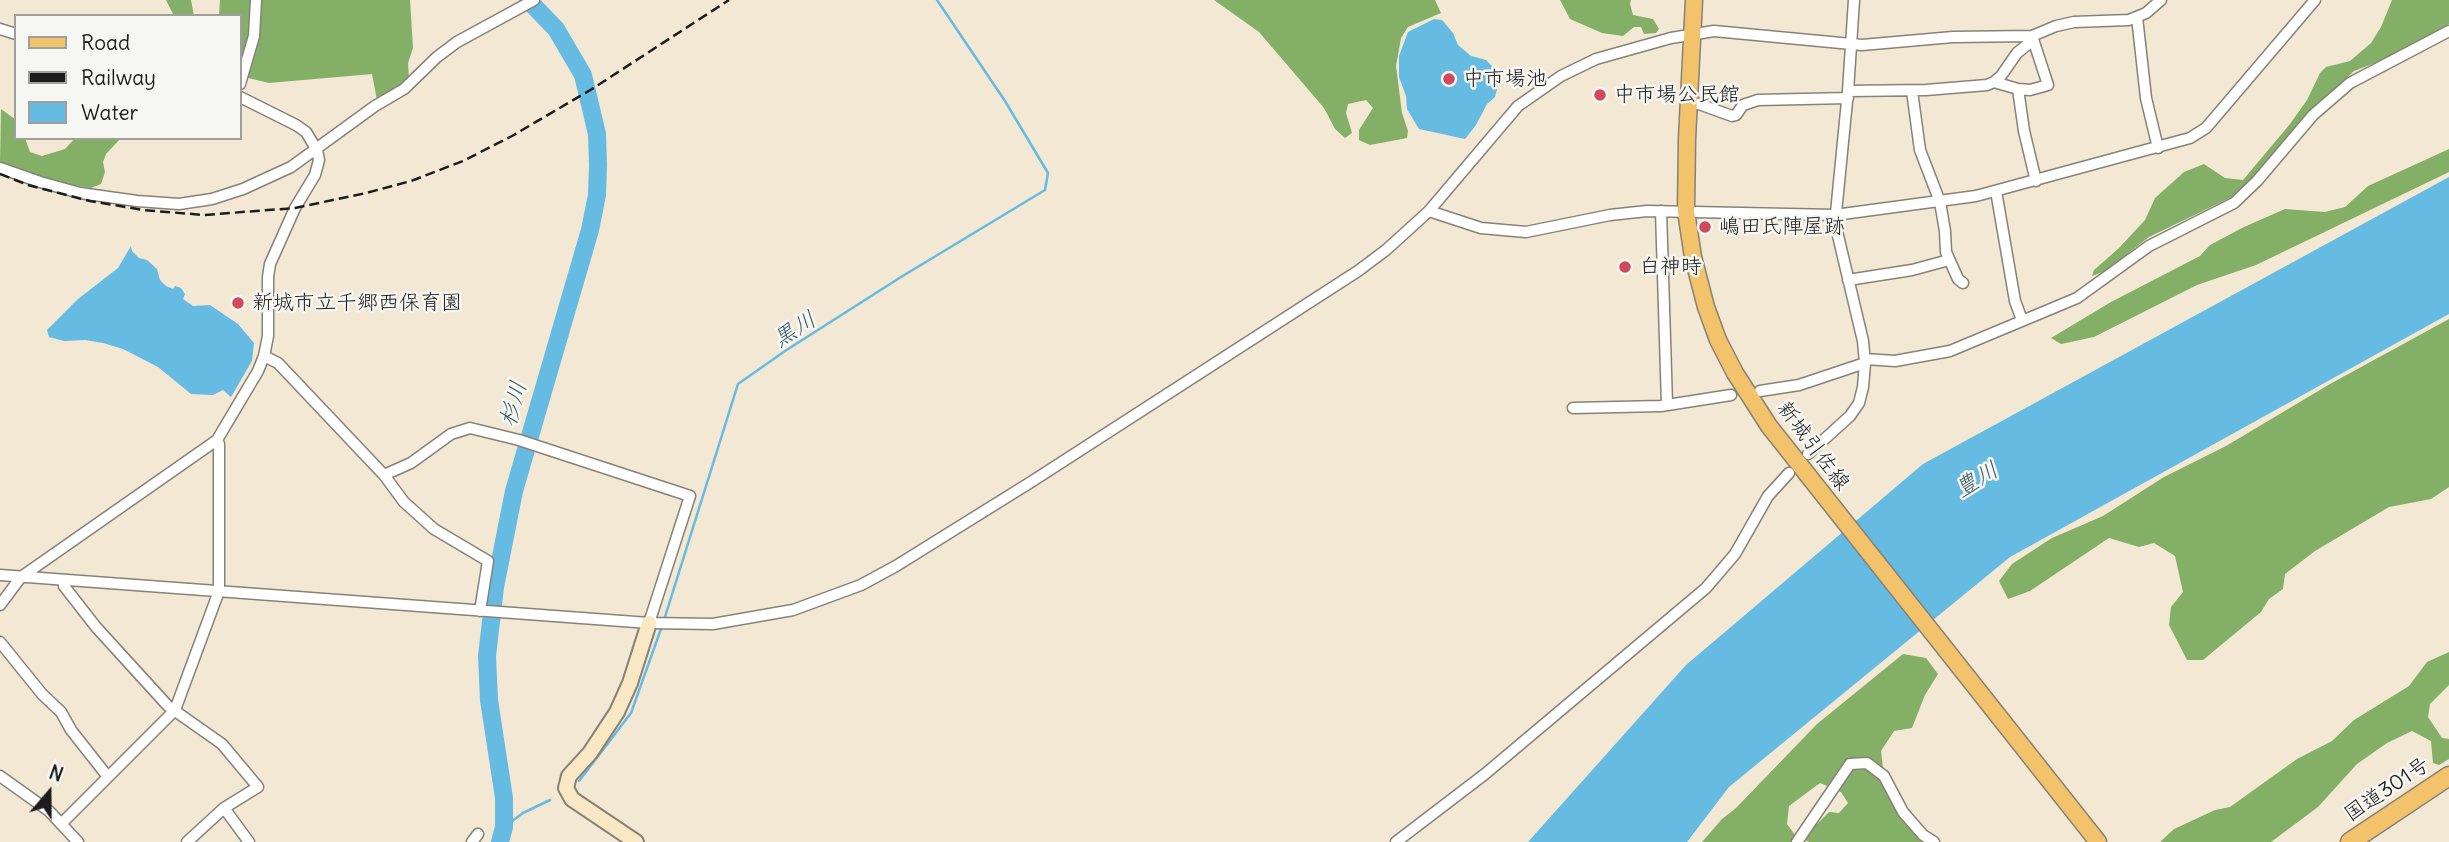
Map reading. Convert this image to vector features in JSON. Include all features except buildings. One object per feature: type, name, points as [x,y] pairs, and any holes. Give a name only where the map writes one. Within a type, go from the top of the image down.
[{"type":"highway","name":"国道301号","points":[[2350,842],[2449,776]]},
{"type":"main road","name":"新城引佐線","points":[[1695,0],[1686,211],[1693,257],[1718,340],[1735,373],[1769,426],[2098,842]]},
{"type":"street","points":[[242,77],[254,36],[256,0]]},
{"type":"street","points":[[0,167],[80,193],[179,204],[212,199],[243,189],[291,167],[375,106],[404,89],[457,42],[534,0]]},
{"type":"street","points":[[1808,454],[1850,416],[1863,394],[1863,341],[1838,241],[1835,215],[1848,95],[1854,0]]},
{"type":"street","points":[[1994,82],[2032,38],[2056,26],[2074,22],[2129,20],[2161,0]]},
{"type":"street","points":[[1429,211],[1481,228],[1526,232],[1610,215],[1661,211],[1835,215],[1940,202],[1996,191],[2190,138],[2206,128],[2315,0]]},
{"type":"street","points":[[2137,17],[2146,98],[2158,148]]},
{"type":"street","points":[[1760,391],[1799,385],[1865,361],[1895,360],[1950,351],[2077,298],[2149,246],[2234,202],[2257,181],[2313,115],[2350,83],[2449,31]]},
{"type":"street","points":[[0,575],[652,624],[713,624],[793,610],[861,585],[1031,482],[1279,323],[1386,250],[1429,211],[1518,106],[1561,76],[1596,59],[1694,33],[1714,32],[1850,44],[1953,37],[2032,38]]},
{"type":"street","points":[[1689,103],[1732,116],[1736,115],[1743,105],[1758,100],[1970,88],[1994,82],[2030,90],[2048,85],[2032,38]]},
{"type":"street","points":[[2018,89],[2024,131],[2036,181]]},
{"type":"street","points":[[1912,91],[1920,150],[1940,202],[1949,260],[1958,279],[1963,283]]},
{"type":"street","points":[[0,606],[21,577],[217,440],[258,371],[268,336],[270,264],[295,208],[316,175],[319,160],[317,150],[306,132],[242,98]]},
{"type":"street","points":[[1996,191],[2015,301],[2022,320]]},
{"type":"street","points":[[1661,211],[1667,404]]},
{"type":"street","points":[[1848,280],[1912,270],[1949,260]]},
{"type":"street","points":[[264,356],[278,363],[384,475],[404,502],[434,529],[488,561],[482,611]]},
{"type":"street","points":[[1573,408],[1623,408],[1731,395]]},
{"type":"street","points":[[384,475],[411,463],[458,430],[470,428],[523,441],[690,496],[652,624],[630,683],[617,712],[590,753],[574,770],[566,788],[572,799],[636,842]]},
{"type":"street","points":[[62,823],[175,710],[219,591],[217,440]]},
{"type":"street","points":[[1396,842],[1485,774],[1706,588],[1735,554],[1768,496],[1789,473]]},
{"type":"street","points":[[63,580],[64,586],[96,627],[168,706],[222,744],[258,787],[224,808],[187,842]]},
{"type":"street","points":[[0,642],[42,694],[61,712],[71,730],[108,777]]},
{"type":"street","points":[[1797,842],[1850,764],[1867,763],[1884,776],[1903,812],[1923,835],[1934,842]]},
{"type":"street","points":[[0,776],[49,811],[78,842]]},
{"type":"street","points":[[224,808],[249,842]]},
{"type":"green space","points":[[166,0],[191,0],[194,14],[173,14]]},
{"type":"green space","points":[[220,0],[410,0],[413,48],[408,63],[409,79],[377,100],[372,74],[269,83],[242,76],[242,14],[219,14]]},
{"type":"green space","points":[[1214,0],[1435,0],[1441,13],[1408,27],[1401,38],[1396,66],[1407,138],[1370,145],[1359,140],[1359,130],[1373,108],[1366,100],[1348,104],[1346,113],[1352,133],[1345,138],[1335,129],[1324,108],[1259,32]]},
{"type":"green space","points":[[1560,0],[1631,0],[1633,15],[1653,19],[1659,29],[1656,33],[1644,34],[1641,27],[1634,27],[1623,36],[1602,33],[1570,19]]},
{"type":"green space","points":[[2392,0],[2449,0],[2449,24],[2385,59],[2354,71],[2302,121],[2238,194],[2149,237],[2105,271],[2092,276],[2094,270],[2145,220],[2155,198],[2184,172],[2204,164],[2225,178],[2243,180],[2290,124],[2307,100],[2320,73],[2326,67],[2350,61],[2371,43]]},
{"type":"green space","points":[[1,109],[14,119],[14,140],[26,140],[30,152],[42,156],[65,149],[73,140],[119,140],[106,154],[101,184],[91,188],[42,180],[0,163]]},
{"type":"green space","points":[[2449,149],[2449,172],[2256,265],[2197,285],[2094,337],[2061,344],[2051,338],[2111,302],[2200,256],[2210,245],[2244,227],[2285,209],[2325,212],[2345,207],[2368,186]]},
{"type":"green space","points":[[2449,319],[2449,487],[2431,499],[2389,507],[2315,551],[2285,574],[2283,589],[2269,599],[2261,612],[2203,660],[2187,660],[2169,625],[2171,607],[2183,592],[2175,556],[2154,543],[2139,547],[2109,538],[2030,591],[2008,599],[1999,581],[2012,564],[2052,538],[2103,516],[2164,477],[2226,446],[2330,384]]},
{"type":"green space","points":[[2449,652],[2449,685],[2430,704],[2428,717],[2442,738],[2449,739],[2449,759],[2439,765],[2433,763],[2431,741],[2412,731],[2387,743],[2357,764],[2318,807],[2271,842],[2160,842],[2174,829],[2215,810],[2230,807],[2297,759],[2332,741],[2354,720],[2409,686],[2427,662]]},
{"type":"green space","points":[[1903,654],[1926,658],[1938,674],[1925,695],[1912,728],[1894,731],[1881,751],[1885,785],[1901,816],[1923,842],[1805,840],[1829,812],[1839,813],[1848,803],[1841,792],[1820,783],[1789,806],[1787,824],[1795,835],[1791,842],[1702,842],[1817,724]]},
{"type":"water","name":"中市場池","points":[[1434,19],[1442,20],[1453,33],[1458,45],[1471,56],[1486,60],[1495,69],[1499,81],[1495,97],[1487,104],[1465,139],[1419,129],[1407,109],[1406,96],[1399,77],[1399,56],[1408,32]]},
{"type":"water","name":"豊川","points":[[2449,177],[2449,314],[2010,557],[1729,787],[1687,842],[1528,842],[1686,665],[1923,464]]},
{"type":"water","points":[[131,246],[139,258],[147,260],[157,269],[160,280],[166,286],[181,288],[185,294],[183,299],[193,306],[210,305],[238,324],[254,343],[252,361],[231,397],[223,390],[213,395],[191,394],[158,367],[123,349],[85,340],[64,341],[49,337],[47,330],[78,299],[118,268]]},
{"type":"waterway","name":"杉川","points":[[500,842],[504,827],[504,798],[489,700],[487,656],[495,587],[514,491],[590,230],[597,195],[598,165],[597,134],[583,75],[556,29],[528,0]]},
{"type":"waterway","name":"黒川","points":[[664,620],[738,384],[901,277],[1045,190],[1048,173],[1005,101],[937,0]]},
{"type":"waterway","name":"黒川","points":[[579,781],[631,713],[662,626]]},
{"type":"waterway","name":"黒川","points":[[504,827],[523,813],[550,800]]},
{"type":"railway","points":[[0,174],[28,185],[90,201],[143,210],[204,215],[295,208],[366,193],[411,181],[463,161],[512,136],[592,89],[729,0]]},
{"type":"place","name":"中市場池","points":[[1449,79]]},
{"type":"place","name":"中市場公民館","points":[[1600,95]]},
{"type":"place","name":"嶋田氏陣屋跡","points":[[1705,227]]},
{"type":"place","name":"白神時","points":[[1625,267]]},
{"type":"place","name":"新城市立千郷西保育園","points":[[238,303]]}]
